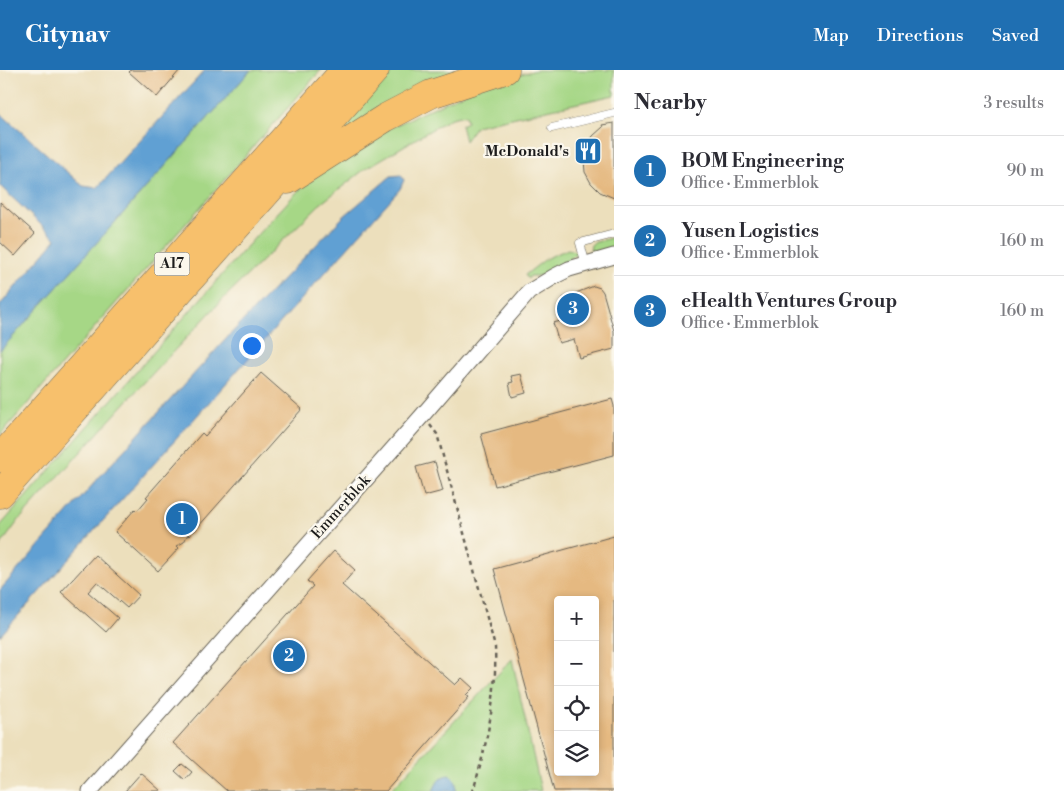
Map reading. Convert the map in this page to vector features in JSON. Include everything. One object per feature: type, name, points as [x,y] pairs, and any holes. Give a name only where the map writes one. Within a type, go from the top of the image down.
[{"type":"highway","name":"A17","points":[[0,458],[345,70]]},
{"type":"highway","name":"A17","points":[[0,494],[375,70]]},
{"type":"highway","name":"A17","points":[[266,194],[319,162],[385,118],[432,94],[504,70]]},
{"type":"street","name":"Emmerblok","points":[[90,791],[529,292],[569,269],[614,256]]},
{"type":"lane","points":[[552,128],[614,113]]},
{"type":"lane","points":[[586,265],[580,243],[614,234]]},
{"type":"path","points":[[421,417],[438,434],[495,647],[494,693],[473,791]]},
{"type":"green space","points":[[251,70],[321,70],[0,435],[0,351]]},
{"type":"green space","points":[[390,70],[472,70],[324,146]]},
{"type":"green space","points":[[536,70],[614,70],[614,95],[476,126],[465,141],[461,125],[467,122],[465,115],[451,118],[365,169],[319,205],[225,297],[19,520],[0,546],[0,526],[297,192],[320,172],[364,140],[484,84]]},
{"type":"green space","points":[[614,237],[614,250],[600,254],[590,250],[593,243]]},
{"type":"green space","points":[[568,249],[577,254],[573,255],[560,268],[543,275],[530,276],[528,279],[525,275],[547,258]]},
{"type":"green space","points":[[512,659],[541,791],[390,791]]},
{"type":"water","points":[[205,70],[251,70],[0,351],[0,305],[56,239],[0,186],[0,113],[83,186],[97,188]]},
{"type":"water","points":[[401,175],[404,180],[400,189],[0,636],[0,590],[103,473],[237,327],[343,217],[391,176]]},
{"type":"water","points":[[449,775],[456,782],[456,791],[433,791],[441,778]]},
{"type":"building","points":[[131,70],[180,70],[157,97],[129,72]]},
{"type":"building","points":[[614,123],[614,198],[600,192],[591,183],[585,172],[584,160],[586,147],[593,136],[603,127],[602,125]]},
{"type":"building","points":[[0,202],[35,233],[15,256],[0,242]]},
{"type":"building","points":[[594,286],[600,288],[603,292],[614,331],[614,349],[579,358],[574,339],[559,343],[553,323],[569,319],[563,298]]},
{"type":"building","points":[[261,373],[302,409],[190,536],[188,534],[184,542],[177,546],[179,548],[158,571],[115,532],[135,509],[137,511],[148,498],[146,497],[202,433],[205,436]]},
{"type":"building","points":[[521,374],[526,393],[512,397],[509,383],[513,382],[511,376]]},
{"type":"building","points":[[612,399],[614,406],[614,455],[495,486],[481,434]]},
{"type":"building","points":[[435,462],[443,491],[424,496],[416,467]]},
{"type":"building","points":[[614,536],[614,791],[554,791],[494,569]]},
{"type":"building","points":[[334,551],[355,570],[342,585],[455,685],[462,678],[473,688],[466,695],[469,697],[386,791],[227,791],[173,743],[313,586],[307,581]]},
{"type":"building","points":[[95,555],[139,595],[127,608],[97,582],[88,592],[118,618],[106,632],[61,592]]},
{"type":"building","points":[[182,764],[192,772],[185,780],[175,771]]},
{"type":"building","points":[[141,773],[161,791],[125,791]]},
{"type":"place","name":"McDonald's","points":[[588,151]]},
{"type":"place","name":"eHealth Ventures Group","points":[[573,309]]},
{"type":"place","name":"BOM Engineering","points":[[182,519]]},
{"type":"place","name":"Yusen Logistics","points":[[289,656]]}]
